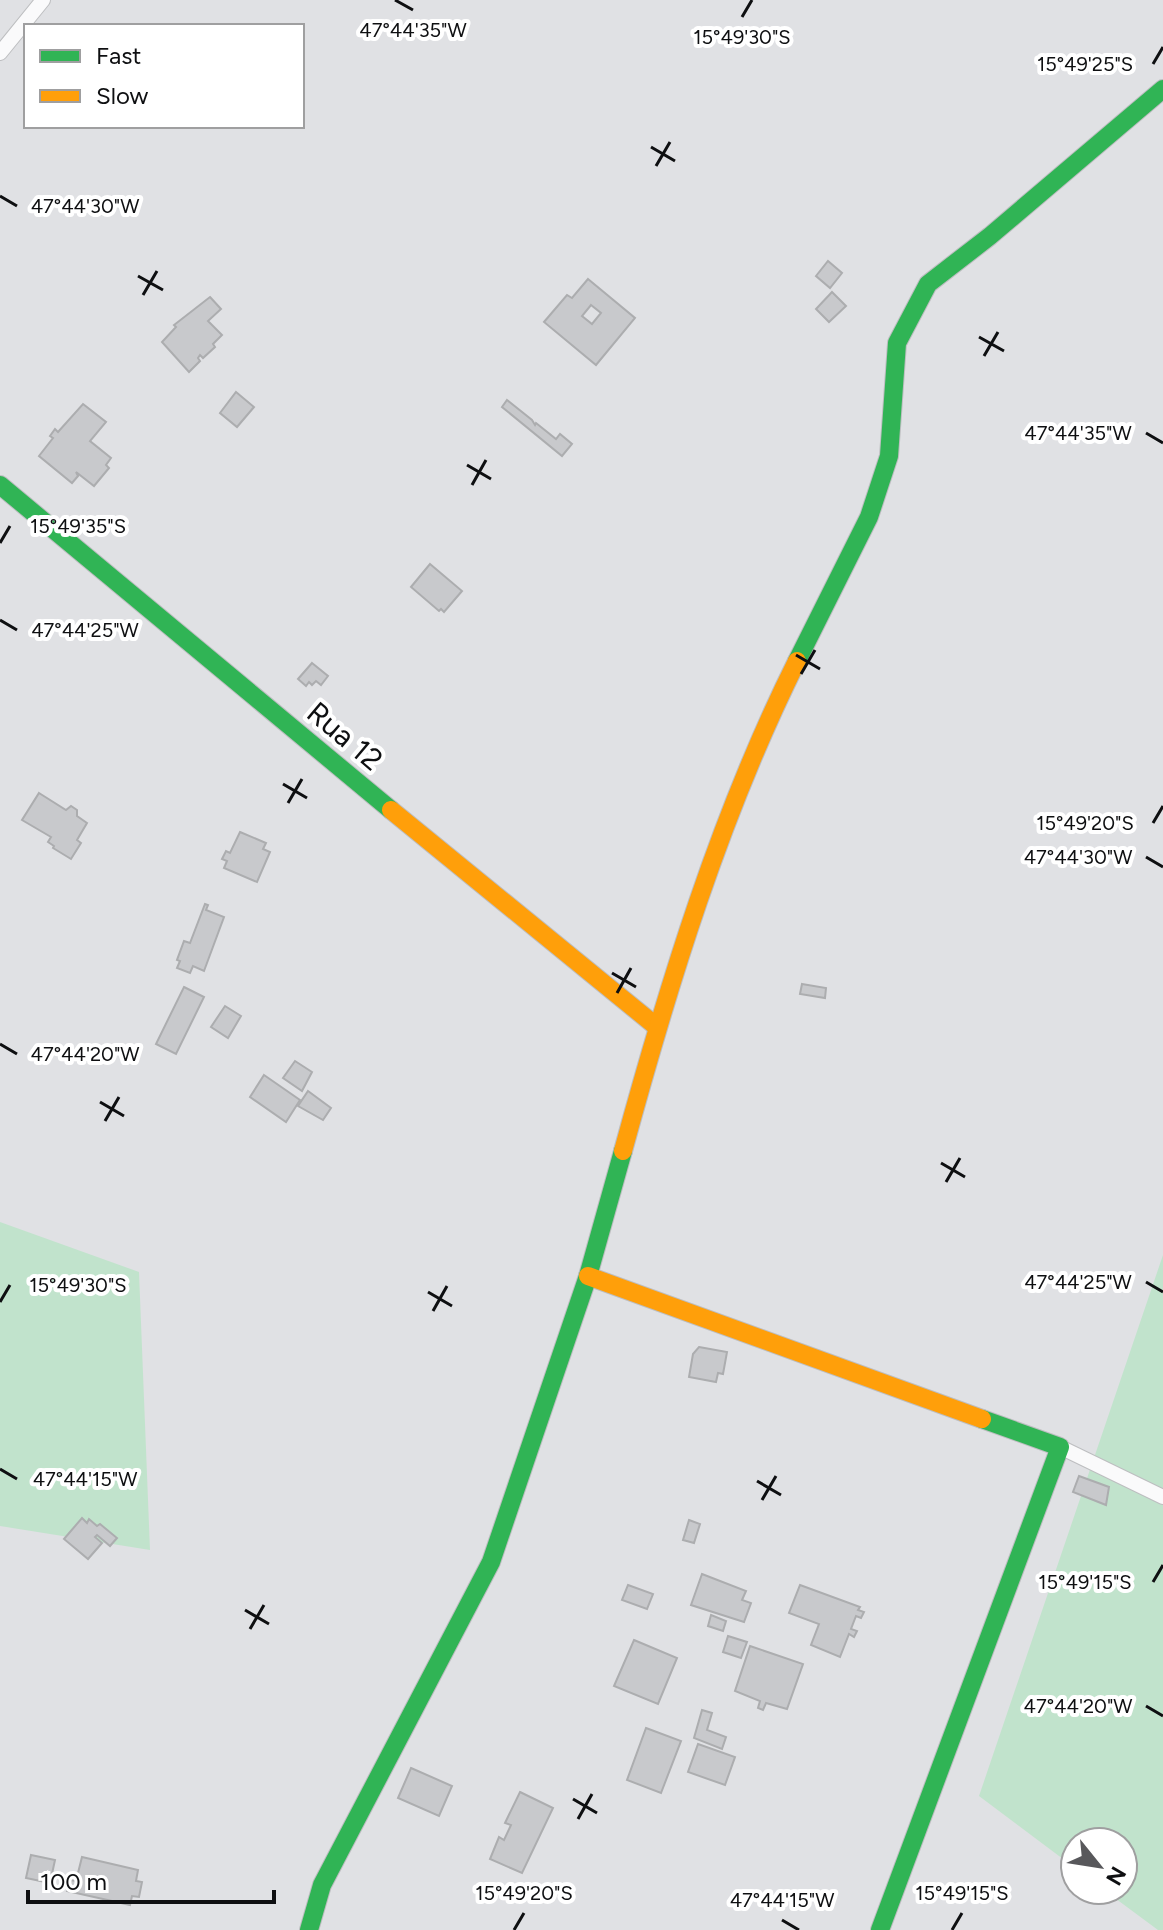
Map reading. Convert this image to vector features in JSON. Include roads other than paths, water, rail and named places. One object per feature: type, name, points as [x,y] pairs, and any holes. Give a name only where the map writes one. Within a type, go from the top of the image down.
[{"type":"street","points":[[0,53],[43,0]]},
{"type":"street","points":[[309,1930],[322,1885],[491,1562],[588,1276],[657,1027],[714,859],[777,701],[869,517],[889,456],[897,343],[928,284],[990,236],[1163,89]]},
{"type":"street","name":"Rua 12","points":[[0,485],[657,1027]]},
{"type":"street","points":[[588,1276],[1060,1447],[1163,1497]]},
{"type":"street","points":[[880,1930],[1060,1447]]}]
